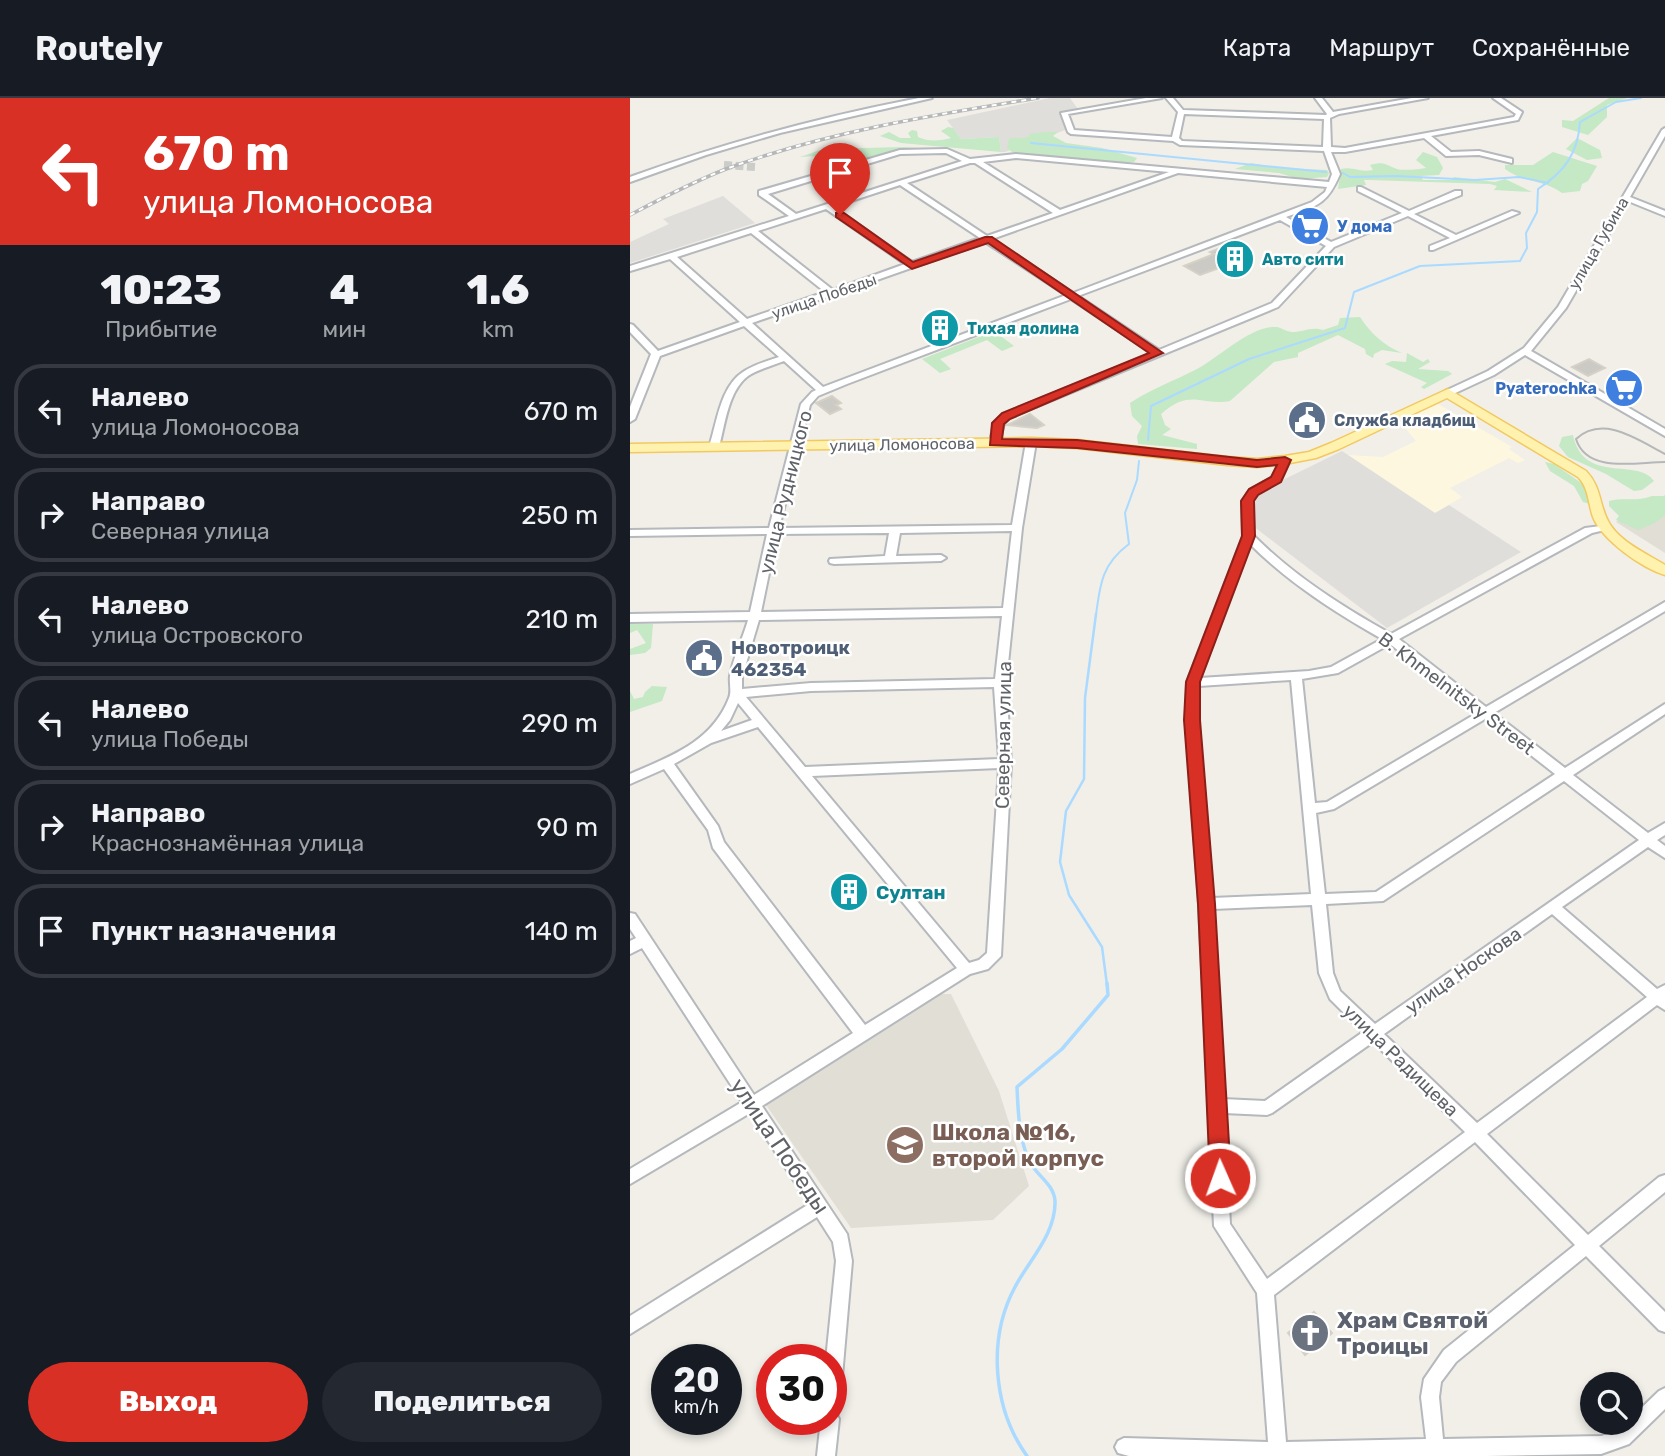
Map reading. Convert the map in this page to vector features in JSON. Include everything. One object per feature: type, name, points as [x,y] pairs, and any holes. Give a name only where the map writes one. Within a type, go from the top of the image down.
[{"type":"main road","name":"улица Ломоносова","points":[[630,448],[1031,442],[1077,444],[1257,463],[1312,455],[1448,393]]},
{"type":"main road","points":[[1448,393],[1591,482],[1600,518],[1605,527],[1620,541],[1665,571]]},
{"type":"street","points":[[630,180],[733,143],[795,126],[929,98]]},
{"type":"street","points":[[1159,98],[1065,113],[1071,132],[1175,139],[1180,143],[1345,150],[1516,119],[1520,113],[1496,98]]},
{"type":"street","points":[[1169,98],[1181,112],[1329,116],[1425,98]]},
{"type":"street","points":[[630,269],[973,161],[1016,156],[1291,182],[1330,189],[1336,174],[1327,149],[1329,116],[1318,98]]},
{"type":"street","points":[[1175,139],[1181,112]]},
{"type":"street","name":"улица Губина","points":[[1525,352],[1562,308],[1665,130]]},
{"type":"street","points":[[1425,135],[1450,154],[1479,153],[1509,161]]},
{"type":"street","points":[[794,216],[762,193],[900,152],[947,151],[973,161],[1060,214]]},
{"type":"street","name":"улица Победы","points":[[656,354],[1178,172]]},
{"type":"street","points":[[902,183],[1157,353]]},
{"type":"street","name":"улица Рудницкого","points":[[737,694],[736,677],[755,616],[772,531],[806,404],[822,391],[1315,204],[1330,189]]},
{"type":"street","points":[[1361,189],[1456,238]]},
{"type":"street","points":[[995,442],[999,423],[1006,416],[1275,304],[1331,245],[1458,193]]},
{"type":"street","points":[[1625,197],[1665,214]]},
{"type":"street","points":[[828,207],[912,265]]},
{"type":"street","points":[[1433,248],[1515,213]]},
{"type":"street","points":[[1280,217],[1331,245]]},
{"type":"street","points":[[751,229],[833,294]]},
{"type":"street","points":[[670,255],[822,391]]},
{"type":"street","points":[[630,327],[656,354],[630,419]]},
{"type":"street","points":[[1525,352],[1665,433]]},
{"type":"street","name":"улица Ломоносова","points":[[1448,393],[1492,373],[1525,352]]},
{"type":"street","points":[[714,447],[732,393],[741,378],[751,371],[785,358]]},
{"type":"street","name":"Северная улица","points":[[966,969],[983,965],[994,956],[1005,763],[1000,683],[1017,528],[1031,442]]},
{"type":"street","points":[[1278,1453],[1265,1292],[1222,1226],[1218,1106],[1192,720],[1193,682],[1248,536],[1247,501],[1254,492],[1277,480],[1285,460]]},
{"type":"street","points":[[1193,682],[1296,676],[1334,670],[1589,530],[1605,527]]},
{"type":"street","points":[[630,533],[1017,528]]},
{"type":"street","points":[[890,560],[895,530]]},
{"type":"street","name":"B. Khmelnitsky Street","points":[[1248,536],[1262,551],[1337,607],[1391,639],[1665,853]]},
{"type":"street","points":[[834,561],[941,558]]},
{"type":"street","points":[[1310,808],[1330,806],[1665,606]]},
{"type":"street","points":[[630,618],[1009,612]]},
{"type":"street","name":"улица Радищева","points":[[1296,676],[1326,973],[1335,995],[1665,1324]]},
{"type":"street","points":[[737,694],[811,687],[1000,683]]},
{"type":"street","points":[[630,1177],[752,1104],[966,969],[803,772],[758,723],[737,694]]},
{"type":"street","points":[[707,740],[726,717],[737,694]]},
{"type":"street","points":[[1206,904],[1378,897],[1665,708]]},
{"type":"street","points":[[630,779],[707,740],[758,723]]},
{"type":"street","points":[[666,763],[714,829],[719,844],[862,1033]]},
{"type":"street","points":[[803,772],[1005,763]]},
{"type":"street","name":"улица Носкова","points":[[1218,1106],[1267,1108],[1665,828]]},
{"type":"street","points":[[1265,1292],[1662,997],[1553,907]]},
{"type":"street","name":"улица Победы","points":[[630,918],[637,944],[752,1104],[841,1240],[844,1261],[836,1344]]},
{"type":"street","points":[[1436,1452],[1430,1397],[1433,1379],[1450,1356],[1665,1182]]},
{"type":"street","points":[[630,1326],[820,1206]]},
{"type":"street","points":[[1124,1447],[1278,1453],[1436,1452],[1601,1445],[1623,1438],[1665,1397]]},
{"type":"street","points":[[826,1456],[828,1435]]},
{"type":"shaded area","points":[[1050,98],[1070,98],[1078,109],[1060,112],[1068,129],[1005,152],[1001,152],[999,137],[961,139],[947,120]]},
{"type":"shaded area","points":[[723,196],[755,223],[630,263],[630,242],[669,224],[663,219]]},
{"type":"shaded area","points":[[1438,404],[1512,447],[1509,449],[1525,460],[1518,463],[1509,458],[1450,488],[1462,497],[1435,513],[1348,455],[1383,457],[1416,441],[1400,422]]},
{"type":"shaded area","points":[[1342,451],[1435,513],[1449,505],[1521,552],[1387,628],[1253,526],[1256,493]]},
{"type":"shaded area","points":[[1665,495],[1665,553],[1616,522]]},
{"type":"shaded area","name":"Школа №16, второй корпус","points":[[936,994],[951,994],[999,1091],[1029,1186],[993,1220],[851,1228],[766,1105]]},
{"type":"green space","points":[[1609,98],[1627,98],[1607,105],[1607,117],[1588,135],[1562,127],[1562,120],[1573,121]]},
{"type":"green space","points":[[948,127],[953,128],[961,139],[999,137],[1001,152],[901,143],[880,136],[889,132],[900,138],[911,138],[908,133],[912,130],[917,131],[918,137],[922,139],[943,140],[951,138],[941,131]]},
{"type":"green space","points":[[1058,132],[1053,136],[1066,143],[1102,148],[1137,158],[1134,162],[1114,163],[1012,152],[1007,148],[1009,139]]},
{"type":"green space","points":[[1577,138],[1600,150],[1602,158],[1587,160],[1566,149]]},
{"type":"green space","points":[[918,148],[858,160],[851,154],[800,157],[823,149]]},
{"type":"green space","points":[[1423,152],[1437,157],[1443,168],[1439,175],[1420,176],[1423,180],[1452,180],[1454,177],[1495,182],[1505,179],[1532,192],[1494,190],[1497,186],[1490,184],[1369,180],[1364,180],[1366,185],[1338,189],[1341,169],[1368,171],[1373,170],[1370,165],[1379,163],[1400,170],[1426,168],[1416,160]]},
{"type":"green space","points":[[1553,152],[1597,166],[1588,181],[1582,184],[1580,191],[1562,193],[1505,169],[1505,165],[1533,165]]},
{"type":"green space","points":[[1251,163],[1282,168],[1327,170],[1329,173],[1327,177],[1299,179],[1279,173],[1235,169]]},
{"type":"green space","points":[[1360,317],[1378,338],[1402,353],[1382,350],[1374,354],[1373,358],[1366,354],[1365,349],[1338,335],[1298,353],[1298,357],[1274,362],[1230,401],[1188,400],[1171,406],[1161,414],[1165,425],[1171,429],[1162,435],[1197,444],[1197,449],[1138,444],[1137,436],[1142,426],[1132,416],[1130,403],[1138,398],[1197,369],[1256,331],[1277,327],[1292,332],[1323,330],[1338,325],[1340,318]]},
{"type":"green space","points":[[994,331],[1014,346],[1002,351],[987,340],[940,359],[951,369],[940,373],[922,359]]},
{"type":"green space","points":[[1407,353],[1423,362],[1428,359],[1430,362],[1418,369],[1448,371],[1452,374],[1424,389],[1421,387],[1427,383],[1385,364],[1392,361],[1406,362]]},
{"type":"green space","points":[[1573,435],[1579,450],[1588,460],[1611,468],[1646,474],[1654,481],[1642,490],[1634,491],[1606,474],[1568,457],[1559,446],[1562,437]]},
{"type":"green space","points":[[1545,462],[1554,464],[1589,489],[1590,504],[1583,502],[1574,486],[1550,471]]},
{"type":"green space","points":[[1665,496],[1665,515],[1655,523],[1638,530],[1616,520],[1619,516],[1609,506],[1609,501]]},
{"type":"green space","points":[[630,624],[653,624],[651,648],[645,653],[630,655],[630,649],[646,643],[637,630],[630,633]]},
{"type":"green space","points":[[652,686],[667,687],[662,701],[630,712],[630,691],[634,699],[643,697]]},
{"type":"building","points":[[1220,248],[1249,265],[1239,269],[1230,264],[1200,275],[1184,266],[1214,254],[1210,252]]},
{"type":"building","points":[[1589,359],[1605,368],[1588,376],[1572,367]]},
{"type":"building","name":"Pyaterochka","points":[[1624,379],[1642,388],[1625,397],[1607,387]]},
{"type":"building","points":[[832,396],[841,403],[836,405],[841,409],[830,414],[816,403]]},
{"type":"building","name":"Служба кладбищ","points":[[1312,412],[1322,418],[1301,428],[1291,422]]},
{"type":"building","points":[[1030,414],[1044,425],[1037,428],[1007,425]]},
{"type":"building","name":"Султан","points":[[854,883],[861,892],[844,902],[837,892]]},
{"type":"building","name":"Храм Святой Троицы","points":[[1314,1312],[1332,1333],[1305,1355],[1288,1333]]},
{"type":"waterway","points":[[1546,183],[1562,169],[1573,153],[1580,122],[1616,102],[1641,98]]},
{"type":"waterway","points":[[1031,143],[1326,172]]},
{"type":"waterway","points":[[1343,173],[1350,177],[1397,176],[1475,180],[1519,177],[1546,183]]},
{"type":"waterway","points":[[1148,440],[1151,406],[1249,359],[1345,328],[1354,292],[1420,266],[1520,261],[1527,248],[1526,233],[1537,212],[1538,189],[1546,183]]},
{"type":"waterway","points":[[1096,615],[1104,575],[1113,559],[1129,544],[1125,513],[1137,480],[1139,461]]},
{"type":"waterway","points":[[1096,614],[1085,698],[1084,779],[1066,811],[1060,862],[1069,895],[1102,947],[1107,985]]},
{"type":"waterway","points":[[1027,1456],[1007,1417],[1001,1396],[998,1373],[1000,1329],[1015,1287],[1051,1225],[1055,1201],[1048,1185],[1029,1161],[1023,1143],[1017,1087],[1062,1049],[1108,995],[1107,983]]},
{"type":"tunnel","points":[[724,165],[756,167]]},
{"type":"tram line","points":[[1665,454],[1609,429],[1586,432],[1576,439],[1582,450],[1601,462],[1665,462]]},
{"type":"railway","points":[[630,215],[726,169],[802,145],[920,118],[1038,98]]},
{"type":"place","name":"У дома","points":[[1310,226]]},
{"type":"place","name":"Авто сити","points":[[1235,259]]},
{"type":"place","name":"Тихая долина","points":[[940,328]]},
{"type":"place","name":"Pyaterochka","points":[[1624,388]]},
{"type":"place","name":"Служба кладбищ","points":[[1307,420]]},
{"type":"place","name":"Новотроицк 462354","points":[[704,658]]},
{"type":"place","name":"Султан","points":[[849,892]]},
{"type":"place","name":"Школа №16, второй корпус","points":[[905,1145]]},
{"type":"place","name":"Храм Святой Троицы","points":[[1310,1333]]},
{"type":"route","points":[[840,215],[912,265],[989,239],[1157,353],[1006,416],[999,423],[995,442],[1077,444],[1257,463],[1285,460],[1277,480],[1254,492],[1247,501],[1248,536],[1193,682],[1192,720],[1206,904],[1220,1178]]}]
